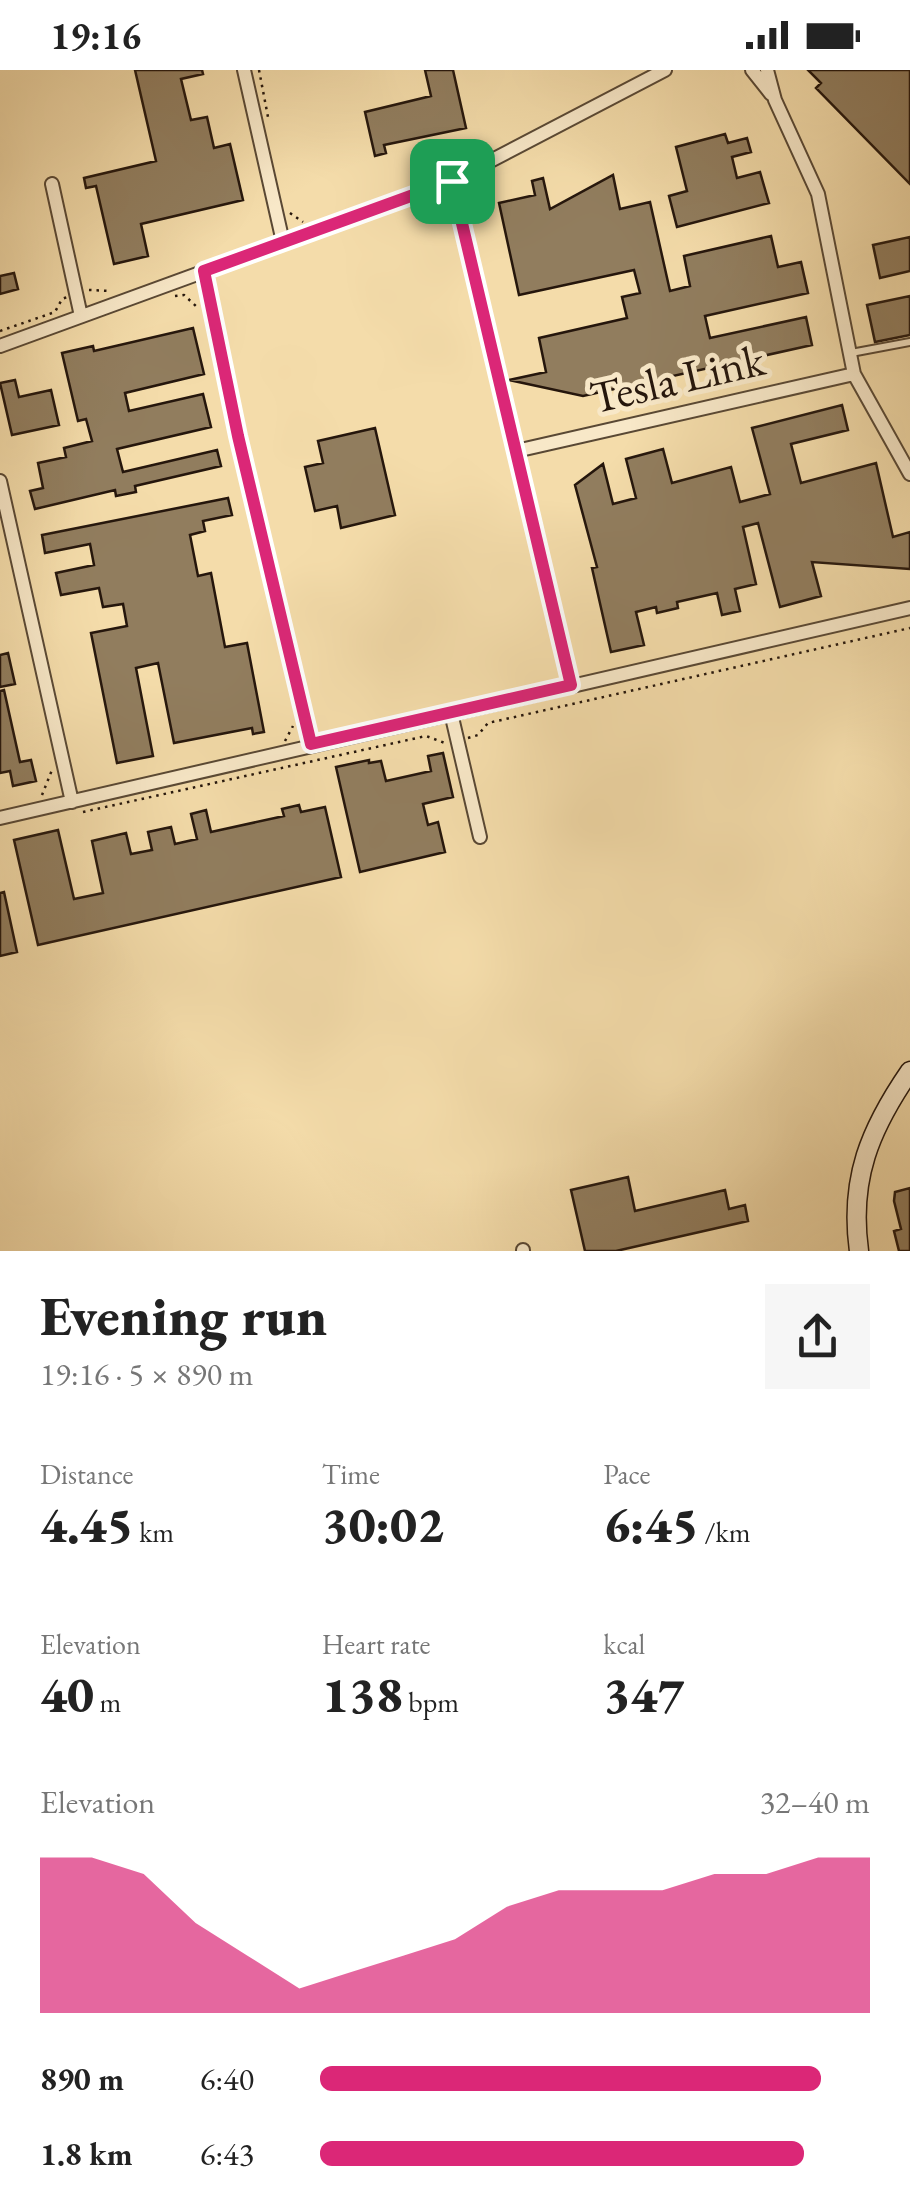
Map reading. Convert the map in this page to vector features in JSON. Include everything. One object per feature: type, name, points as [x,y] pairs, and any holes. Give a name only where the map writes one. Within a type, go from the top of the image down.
[{"type":"street","points":[[244,70],[283,242]]},
{"type":"street","points":[[0,346],[452,181],[664,70]]},
{"type":"street","points":[[752,70],[776,100]]},
{"type":"street","points":[[767,70],[776,100],[818,194],[854,374],[910,474]]},
{"type":"street","points":[[452,181],[571,685]]},
{"type":"street","points":[[52,184],[80,316]]},
{"type":"street","points":[[204,271],[238,436],[311,744]]},
{"type":"street","name":"Tesla Link","points":[[516,451],[854,374]]},
{"type":"street","points":[[0,481],[72,802]]},
{"type":"street","points":[[0,818],[910,608]]},
{"type":"street","points":[[451,713],[480,836]]},
{"type":"street","points":[[854,1250],[857,1187],[865,1158],[876,1125],[910,1072]]},
{"type":"lane","points":[[850,353],[910,342]]},
{"type":"path","points":[[259,70],[270,128]]},
{"type":"path","points":[[287,207],[298,221],[314,221]]},
{"type":"path","points":[[0,332],[55,312],[62,298],[93,289],[113,292]]},
{"type":"path","points":[[44,808],[41,796],[53,770]]},
{"type":"building","points":[[135,70],[202,70],[203,74],[181,79],[191,120],[207,117],[214,148],[230,144],[243,200],[141,224],[148,256],[114,264],[96,186],[86,188],[84,178],[156,161]]},
{"type":"building","points":[[425,70],[453,70],[466,128],[384,145],[386,153],[375,156],[365,112],[431,96]]},
{"type":"building","points":[[808,70],[910,70],[910,184],[816,88],[821,83]]},
{"type":"building","points":[[725,134],[728,143],[747,138],[751,152],[732,157],[737,178],[760,172],[769,203],[677,227],[669,196],[687,191],[676,147]]},
{"type":"building","points":[[613,175],[620,209],[650,202],[670,291],[690,286],[684,256],[771,236],[778,267],[801,262],[808,293],[705,316],[710,338],[806,317],[812,345],[583,396],[509,380],[546,372],[539,338],[627,318],[622,297],[640,293],[634,270],[519,295],[499,203],[535,195],[532,181],[543,178],[550,209]]},
{"type":"building","points":[[910,237],[910,271],[880,278],[873,245]]},
{"type":"building","points":[[14,273],[18,289],[0,294],[0,276]]},
{"type":"building","points":[[910,296],[910,335],[875,342],[867,305]]},
{"type":"building","points":[[193,328],[204,374],[125,393],[129,411],[203,394],[211,427],[117,449],[123,472],[217,450],[221,466],[135,486],[136,492],[116,496],[115,490],[35,509],[30,491],[43,488],[38,463],[66,457],[64,448],[92,441],[86,419],[78,421],[62,353],[93,346],[94,351]]},
{"type":"building","points":[[15,380],[19,397],[51,390],[59,425],[12,435],[0,383]]},
{"type":"building","points":[[842,405],[848,430],[791,444],[801,483],[876,463],[893,537],[910,532],[910,569],[812,562],[821,596],[780,607],[758,523],[743,527],[756,584],[735,589],[740,611],[722,615],[717,593],[677,602],[678,608],[657,613],[656,607],[636,612],[644,645],[611,652],[592,568],[597,567],[575,485],[603,464],[613,504],[636,498],[626,459],[663,449],[672,483],[731,467],[740,502],[770,494],[752,428]]},
{"type":"building","points":[[375,428],[395,515],[341,528],[337,506],[315,511],[305,467],[323,463],[318,441]]},
{"type":"building","points":[[228,498],[232,515],[203,521],[205,531],[190,535],[198,576],[211,573],[225,647],[247,643],[264,732],[253,734],[252,728],[174,743],[158,663],[136,668],[153,756],[117,763],[91,633],[127,626],[123,604],[103,607],[99,588],[61,595],[56,573],[94,565],[90,544],[45,553],[42,535]]},
{"type":"building","points":[[8,653],[15,684],[0,687],[0,655]]},
{"type":"building","points":[[4,690],[20,762],[31,760],[36,781],[13,786],[10,771],[0,773],[0,691]]},
{"type":"building","points":[[443,753],[453,797],[423,804],[428,825],[438,822],[445,852],[360,872],[336,767],[381,761],[386,781],[431,771],[428,756]]},
{"type":"building","points":[[299,805],[301,812],[325,807],[341,877],[38,945],[14,840],[58,830],[74,899],[103,893],[92,841],[126,833],[131,854],[152,850],[148,832],[171,827],[175,844],[197,839],[191,814],[206,810],[211,832],[284,816],[282,809]]},
{"type":"building","points":[[4,892],[17,952],[0,956],[0,893]]},
{"type":"building","points":[[628,1177],[635,1211],[725,1190],[729,1209],[745,1205],[748,1221],[616,1251],[585,1251],[571,1190]]},
{"type":"building","points":[[910,1188],[910,1251],[899,1251],[894,1231],[901,1229],[895,1192]]},
{"type":"route","points":[[452,181],[571,685],[311,744],[238,436],[204,271],[452,181]]}]
